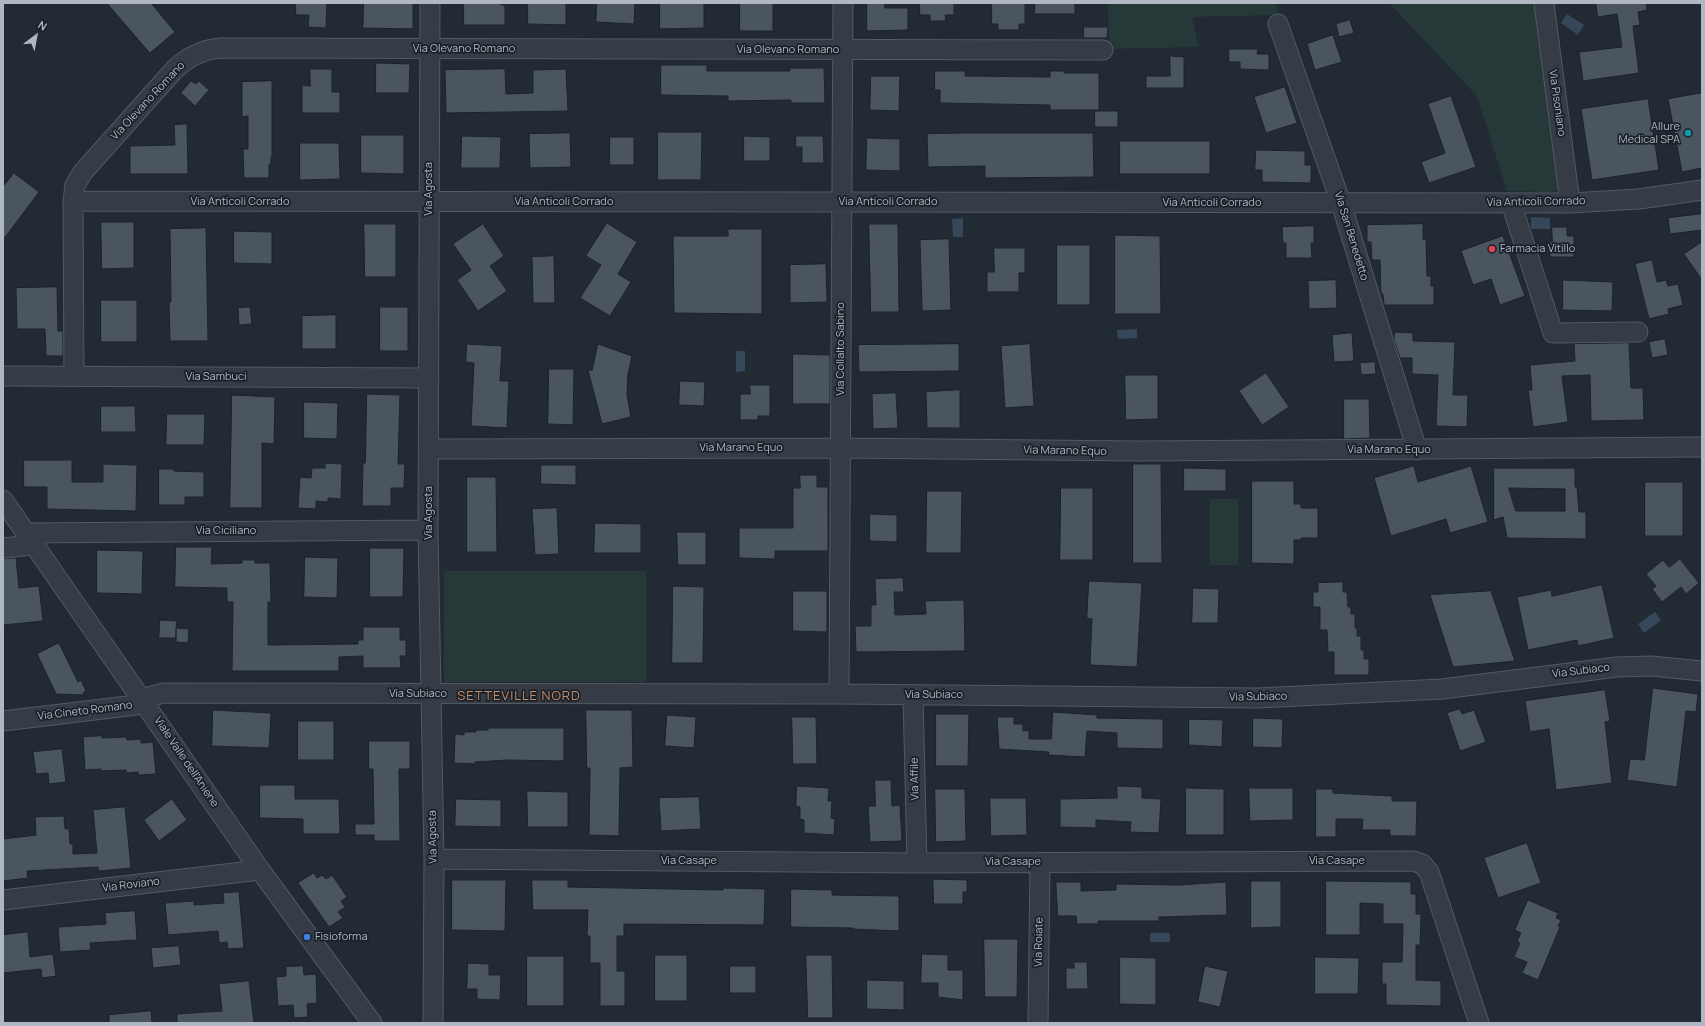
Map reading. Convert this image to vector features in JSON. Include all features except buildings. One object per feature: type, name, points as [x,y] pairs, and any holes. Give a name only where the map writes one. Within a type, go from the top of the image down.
[{"type":"street","name":"Via Agosta","points":[[430,3],[428,530],[434,859],[433,1023]]},
{"type":"street","name":"Via Collalto Sabino","points":[[839,694],[843,3]]},
{"type":"street","name":"Via Pisoniano","points":[[1544,3],[1570,203]]},
{"type":"street","name":"Via San Benedetto","points":[[1278,24],[1341,203],[1417,450]]},
{"type":"street","name":"Via Olevano Romano","points":[[74,376],[73,201],[75,184],[83,172],[175,69],[190,57],[203,51],[222,48],[1103,50]]},
{"type":"street","name":"Via Anticoli Corrado","points":[[73,201],[1570,203],[1639,199],[1702,190]]},
{"type":"street","points":[[1511,203],[1553,333],[1638,332]]},
{"type":"street","name":"Via Sambuci","points":[[3,376],[429,378]]},
{"type":"street","name":"Via Marano Equo","points":[[429,449],[841,448],[1139,452],[1702,447]]},
{"type":"street","name":"Viale Valle dell'Aniene","points":[[3,500],[260,870],[372,1023]]},
{"type":"street","name":"Via Ciciliano","points":[[3,548],[29,539],[428,530]]},
{"type":"street","name":"Via Subiaco","points":[[164,693],[839,694],[1258,698],[1442,689],[1618,667],[1656,666],[1702,671]]},
{"type":"street","name":"Via Cineto Romano","points":[[3,720],[136,705],[152,696],[164,693]]},
{"type":"street","name":"Via Affile","points":[[914,695],[916,862]]},
{"type":"street","name":"Via Casape","points":[[434,859],[916,862],[1412,861],[1422,864],[1429,872],[1479,1023]]},
{"type":"street","name":"Via Roiate","points":[[1038,1023],[1040,862]]},
{"type":"street","name":"Via Roviano","points":[[3,900],[260,870]]},
{"type":"shaded area","points":[[1108,3],[1276,3],[1279,15],[1192,17],[1199,47],[1109,49]]},
{"type":"shaded area","points":[[1389,3],[1534,3],[1561,187],[1553,192],[1507,191],[1477,96]]},
{"type":"shaded area","points":[[1210,499],[1238,499],[1238,565],[1210,565]]},
{"type":"shaded area","points":[[444,571],[646,571],[646,682],[444,682]]},
{"type":"water","points":[[1567,14],[1584,25],[1578,35],[1561,23]]},
{"type":"water","points":[[1531,217],[1550,218],[1550,229],[1531,229]]},
{"type":"water","points":[[963,218],[963,237],[953,237],[952,219]]},
{"type":"water","points":[[1137,329],[1137,338],[1118,339],[1117,330]]},
{"type":"water","points":[[736,351],[745,351],[745,371],[736,372]]},
{"type":"water","points":[[1655,612],[1661,620],[1644,633],[1638,624]]},
{"type":"water","points":[[1150,933],[1170,933],[1170,942],[1150,942]]},
{"type":"place","name":"Allure Medical SPA","points":[[1688,133]]},
{"type":"place","name":"Farmacia Vitillo","points":[[1492,249]]},
{"type":"place","name":"Fisioforma","points":[[307,937]]},
{"type":"district","name":"SETTEVILLE NORD","points":[[519,696]]}]
